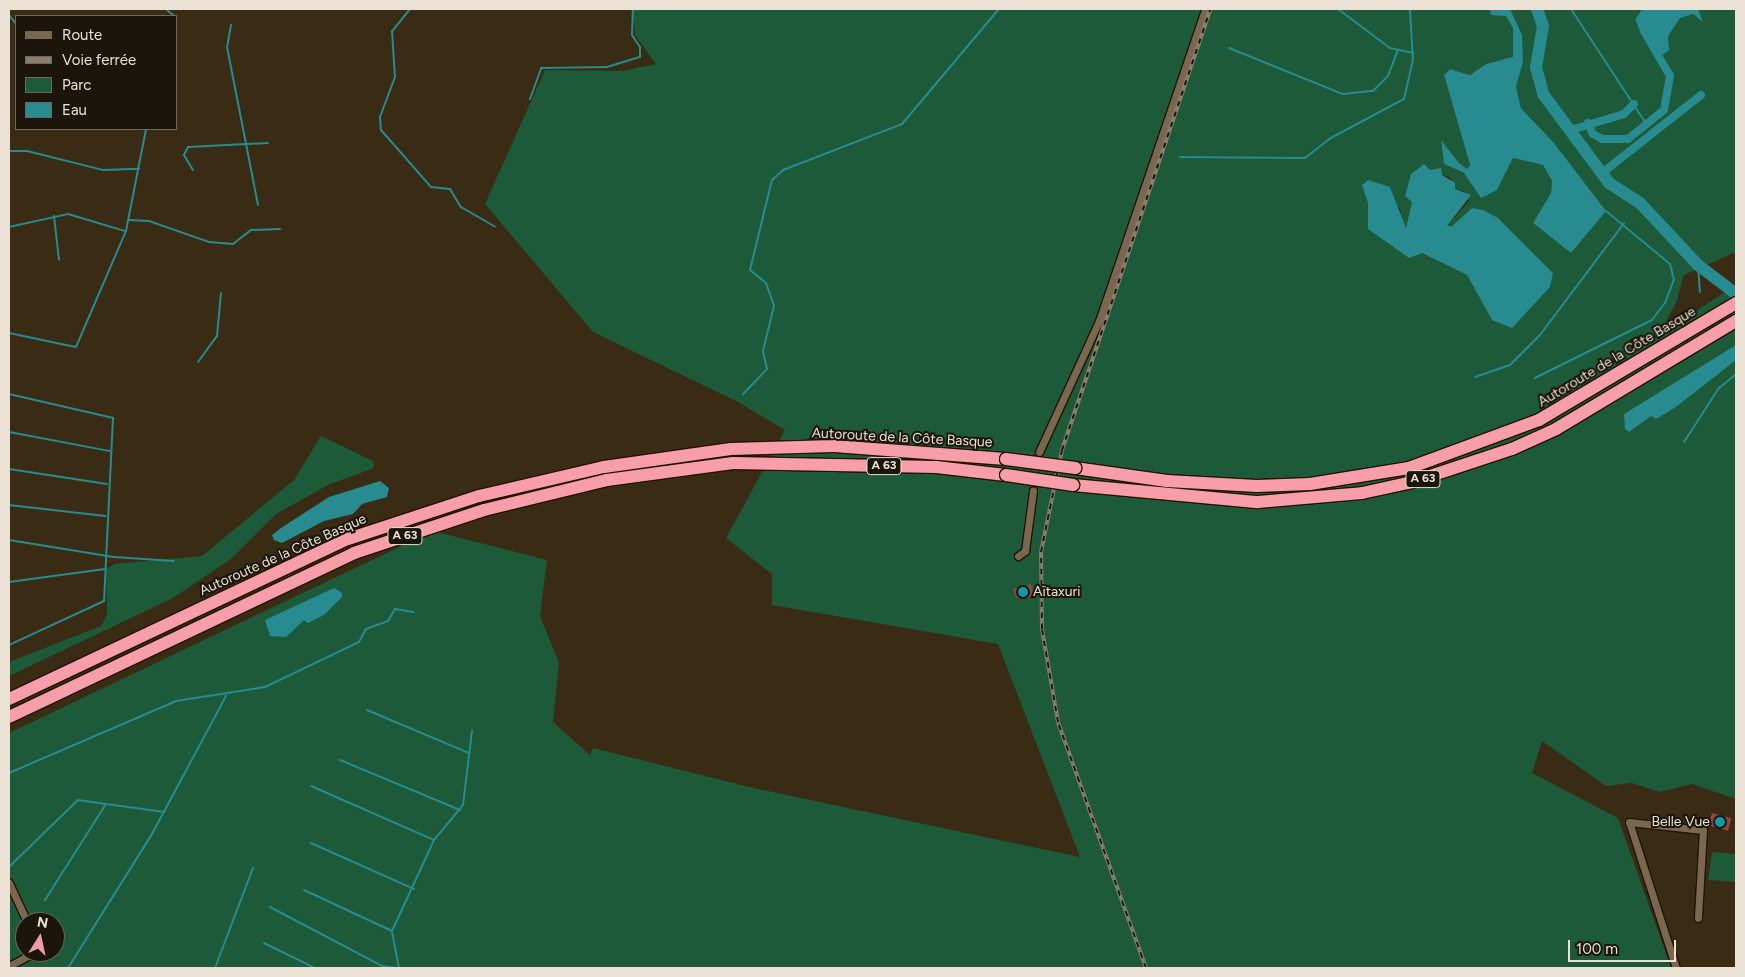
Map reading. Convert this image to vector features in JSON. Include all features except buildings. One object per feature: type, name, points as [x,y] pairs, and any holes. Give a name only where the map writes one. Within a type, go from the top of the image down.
[{"type":"highway","name":"Autoroute de la Côte Basque","points":[[9,700],[348,539],[478,496],[604,467],[732,449],[834,446],[1075,468],[1167,481],[1257,486],[1310,484],[1408,468],[1539,420],[1736,303]]},
{"type":"highway","name":"Autoroute de la Côte Basque","points":[[9,717],[354,553],[484,510],[607,480],[732,463],[833,464],[936,467],[1073,485],[1258,502],[1354,494],[1412,482],[1512,449],[1556,428],[1736,320]]},
{"type":"street","points":[[1039,452],[1099,321],[1205,9]]},
{"type":"street","points":[[1018,556],[1026,551],[1033,491]]},
{"type":"street","points":[[1676,968],[1629,822],[1703,830],[1698,918]]},
{"type":"street","points":[[9,884],[22,912]]},
{"type":"green space","points":[[633,9],[1736,9],[1736,252],[1684,275],[1676,303],[1659,335],[1736,285],[1736,799],[1692,784],[1659,792],[1632,783],[1606,786],[1542,741],[1532,773],[1618,818],[1671,968],[9,968],[9,733],[433,531],[547,560],[540,616],[559,663],[553,722],[590,755],[593,748],[758,789],[1080,857],[998,644],[772,605],[772,574],[726,538],[785,430],[738,402],[593,332],[485,204],[545,70],[622,71],[656,64],[635,35]],"holes":[[[1516,57],[1523,62],[1516,87],[1521,108],[1554,143],[1605,211],[1571,253],[1533,223],[1551,193],[1552,181],[1543,165],[1513,157],[1497,190],[1444,164],[1441,140],[1467,170],[1470,165],[1444,75],[1450,69],[1470,75],[1486,64]],[[1442,175],[1450,177],[1455,190],[1464,191],[1469,201],[1447,226],[1452,226],[1472,208],[1498,218],[1553,273],[1492,320],[1467,275],[1422,253],[1368,215],[1368,203],[1400,208],[1401,223],[1406,228],[1412,202]]]},
{"type":"green space","points":[[321,436],[373,461],[374,468],[328,485],[276,514],[231,559],[173,598],[9,676],[9,662],[101,626],[107,615],[106,569],[115,564],[202,556],[294,480]]},
{"type":"green space","points":[[1712,852],[1736,854],[1736,882],[1708,880]]},
{"type":"water","points":[[1490,9],[1510,9],[1522,35],[1523,62],[1516,87],[1521,108],[1554,143],[1606,211],[1571,253],[1533,223],[1551,193],[1552,181],[1543,165],[1513,158],[1497,190],[1481,198],[1464,173],[1444,164],[1441,140],[1459,163],[1467,169],[1470,165],[1444,75],[1450,69],[1470,75],[1486,64],[1513,57],[1513,28],[1506,16],[1491,15]]},
{"type":"water","points":[[1647,9],[1698,9],[1703,22],[1693,14],[1680,18],[1668,36],[1669,50],[1658,58],[1640,20]]},
{"type":"water","points":[[1424,164],[1430,170],[1441,168],[1442,175],[1455,183],[1455,189],[1471,195],[1447,226],[1452,226],[1472,208],[1483,210],[1498,218],[1553,273],[1550,287],[1512,328],[1492,320],[1467,275],[1422,253],[1409,258],[1368,229],[1368,203],[1362,185],[1368,180],[1390,187],[1406,228],[1412,202],[1405,196],[1411,174]]},
{"type":"water","points":[[1736,345],[1736,360],[1676,407],[1656,419],[1651,416],[1629,432],[1625,429],[1624,414]]},
{"type":"water","points":[[380,481],[389,488],[387,497],[362,504],[353,514],[324,521],[282,543],[274,540],[272,535],[329,497]]},
{"type":"water","points":[[334,588],[342,593],[342,597],[324,615],[308,623],[304,620],[286,637],[270,636],[265,620]]},
{"type":"waterway","points":[[166,9],[173,15]]},
{"type":"waterway","points":[[410,9],[392,31],[395,77],[380,117],[381,130],[431,187],[450,189],[461,207],[495,227]]},
{"type":"waterway","points":[[530,99],[541,68],[607,67],[640,57],[640,47],[632,35],[633,9]]},
{"type":"waterway","points":[[743,394],[767,369],[763,351],[774,306],[766,283],[750,270],[772,180],[783,170],[902,124],[999,9]]},
{"type":"waterway","points":[[1338,9],[1390,48],[1413,53]]},
{"type":"waterway","points":[[1180,157],[1305,158],[1329,139],[1404,99],[1413,60],[1410,9]]},
{"type":"waterway","points":[[1537,9],[1543,26],[1536,67],[1543,94],[1609,183],[1640,203],[1698,265],[1736,294]]},
{"type":"waterway","points":[[1571,9],[1647,125]]},
{"type":"waterway","points":[[1588,123],[1593,134],[1602,139],[1628,139],[1664,110],[1670,76],[1644,31],[1640,20],[1647,9]]},
{"type":"waterway","points":[[9,15],[15,23]]},
{"type":"waterway","points":[[231,25],[227,47],[258,205]]},
{"type":"waterway","points":[[1229,48],[1343,94],[1373,91],[1388,76],[1398,50]]},
{"type":"waterway","points":[[1602,173],[1701,95]]},
{"type":"waterway","points":[[1571,130],[1624,114],[1634,104]]},
{"type":"waterway","points":[[9,333],[76,347],[126,231],[146,130]]},
{"type":"waterway","points":[[193,170],[184,155],[188,147],[268,143]]},
{"type":"waterway","points":[[9,151],[27,151],[103,170],[139,169]]},
{"type":"waterway","points":[[1535,378],[1652,320],[1665,303],[1674,280],[1670,264],[1606,211]]},
{"type":"waterway","points":[[9,227],[68,214],[125,231]]},
{"type":"waterway","points":[[54,216],[59,260]]},
{"type":"waterway","points":[[129,220],[149,221],[209,242],[233,244],[251,230],[280,229]]},
{"type":"waterway","points":[[1475,377],[1510,365],[1540,335],[1624,223]]},
{"type":"waterway","points":[[1698,265],[1700,292]]},
{"type":"waterway","points":[[198,362],[217,336],[221,293]]},
{"type":"waterway","points":[[1684,442],[1719,388],[1736,374]]},
{"type":"waterway","points":[[9,394],[113,418],[104,601],[9,645]]},
{"type":"waterway","points":[[9,432],[110,451]]},
{"type":"waterway","points":[[9,469],[107,484]]},
{"type":"waterway","points":[[9,505],[105,516]]},
{"type":"waterway","points":[[9,540],[114,557],[174,561]]},
{"type":"waterway","points":[[9,582],[105,569]]},
{"type":"waterway","points":[[9,773],[176,701],[265,687],[359,642],[366,629],[388,621],[395,609],[414,612]]},
{"type":"waterway","points":[[68,968],[152,834],[226,696]]},
{"type":"waterway","points":[[367,710],[469,753]]},
{"type":"waterway","points":[[399,968],[392,931],[434,840],[463,805],[472,731]]},
{"type":"waterway","points":[[340,760],[460,810]]},
{"type":"waterway","points":[[311,786],[434,840]]},
{"type":"waterway","points":[[9,867],[78,800],[106,804]]},
{"type":"waterway","points":[[45,900],[106,804],[164,812]]},
{"type":"waterway","points":[[311,843],[414,889]]},
{"type":"waterway","points":[[215,968],[253,868]]},
{"type":"waterway","points":[[304,890],[392,931]]},
{"type":"waterway","points":[[270,907],[382,966],[398,968]]},
{"type":"waterway","points":[[264,943],[315,968]]},
{"type":"tunnel","points":[[1033,491],[1038,460]]},
{"type":"railway","points":[[1146,968],[1058,722],[1042,629],[1041,552],[1062,450],[1210,9]]},
{"type":"place","name":"Aïtaxuri","points":[[1023,592]]},
{"type":"place","name":"Belle Vue","points":[[1720,822]]}]
